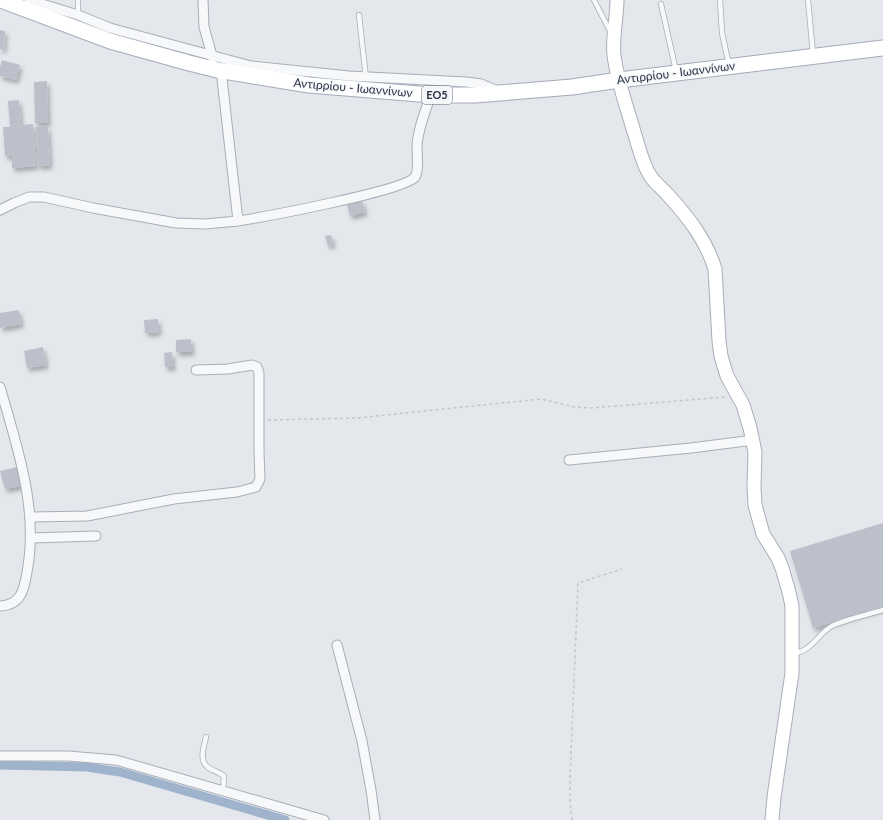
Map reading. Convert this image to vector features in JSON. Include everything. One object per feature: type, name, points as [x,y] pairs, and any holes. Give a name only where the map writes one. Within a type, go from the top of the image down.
[{"type":"main road","name":"Αντιρρίου - Ιωαννίνων","points":[[1,0],[110,40],[189,63],[219,70],[288,82],[366,84],[431,95],[474,95],[572,87],[729,66],[883,48]]},
{"type":"street","points":[[29,0],[78,15],[110,28],[252,66],[366,84],[466,82],[481,84],[503,93]]},
{"type":"street","points":[[203,0],[204,26],[211,55],[219,70],[238,221]]},
{"type":"street","points":[[617,0],[614,56],[619,80],[644,164],[656,183],[684,212],[703,240],[709,252],[714,269],[721,356],[727,376],[746,412],[754,440],[756,452],[754,487],[755,506],[763,534],[778,558],[786,580],[792,606],[793,655],[790,689],[772,805],[772,820]]},
{"type":"street","points":[[0,210],[28,197],[44,196],[93,208],[176,223],[205,224],[238,221],[304,209],[395,187],[412,179],[416,174],[421,124],[431,95]]},
{"type":"street","points":[[31,517],[87,516],[174,499],[237,492],[256,487],[260,479],[258,420],[259,373],[257,367],[252,365],[228,369],[196,370]]},
{"type":"street","points":[[0,387],[12,425],[31,517],[29,562],[24,588],[15,602],[8,606],[0,606]]},
{"type":"street","points":[[569,460],[754,440]]},
{"type":"street","points":[[31,538],[96,536]]},
{"type":"street","points":[[337,645],[362,741],[375,820]]},
{"type":"street","points":[[0,756],[68,756],[116,760],[324,820]]},
{"type":"lane","points":[[78,0],[78,15]]},
{"type":"lane","points":[[594,0],[614,38]]},
{"type":"lane","points":[[720,0],[722,32],[729,66]]},
{"type":"lane","points":[[808,0],[813,56]]},
{"type":"lane","points":[[661,4],[677,73]]},
{"type":"lane","points":[[359,15],[366,84]]},
{"type":"lane","points":[[793,655],[808,649],[834,625],[883,610]]},
{"type":"lane","points":[[206,737],[203,751],[204,761],[208,767],[224,776],[223,790]]},
{"type":"path","points":[[258,420],[357,418],[541,399],[574,407],[591,408],[724,397],[737,394]]},
{"type":"path","points":[[572,820],[570,778],[578,583],[622,569]]},
{"type":"building","points":[[0,30],[5,31],[4,49],[0,49]]},
{"type":"building","points":[[2,60],[20,65],[16,80],[0,76]]},
{"type":"building","points":[[47,81],[48,123],[35,123],[34,82]]},
{"type":"building","points":[[19,100],[21,125],[33,124],[36,166],[12,168],[12,156],[5,156],[3,127],[10,127],[8,101]]},
{"type":"building","points":[[36,127],[48,127],[50,165],[38,166]]},
{"type":"building","points":[[362,200],[365,212],[350,216],[347,205]]},
{"type":"building","points":[[331,235],[333,244],[328,246],[325,236]]},
{"type":"building","points":[[19,310],[21,324],[0,328],[0,313]]},
{"type":"building","points":[[158,319],[159,332],[145,333],[144,320]]},
{"type":"building","points":[[191,339],[192,352],[176,352],[176,340]]},
{"type":"building","points":[[43,347],[46,365],[27,368],[24,351]]},
{"type":"building","points":[[172,352],[173,367],[165,367],[164,353]]},
{"type":"building","points":[[17,467],[21,486],[5,489],[0,471]]},
{"type":"building","points":[[883,523],[883,607],[813,628],[790,551]]},
{"type":"waterway","points":[[0,765],[87,767],[120,772],[285,820]]}]
